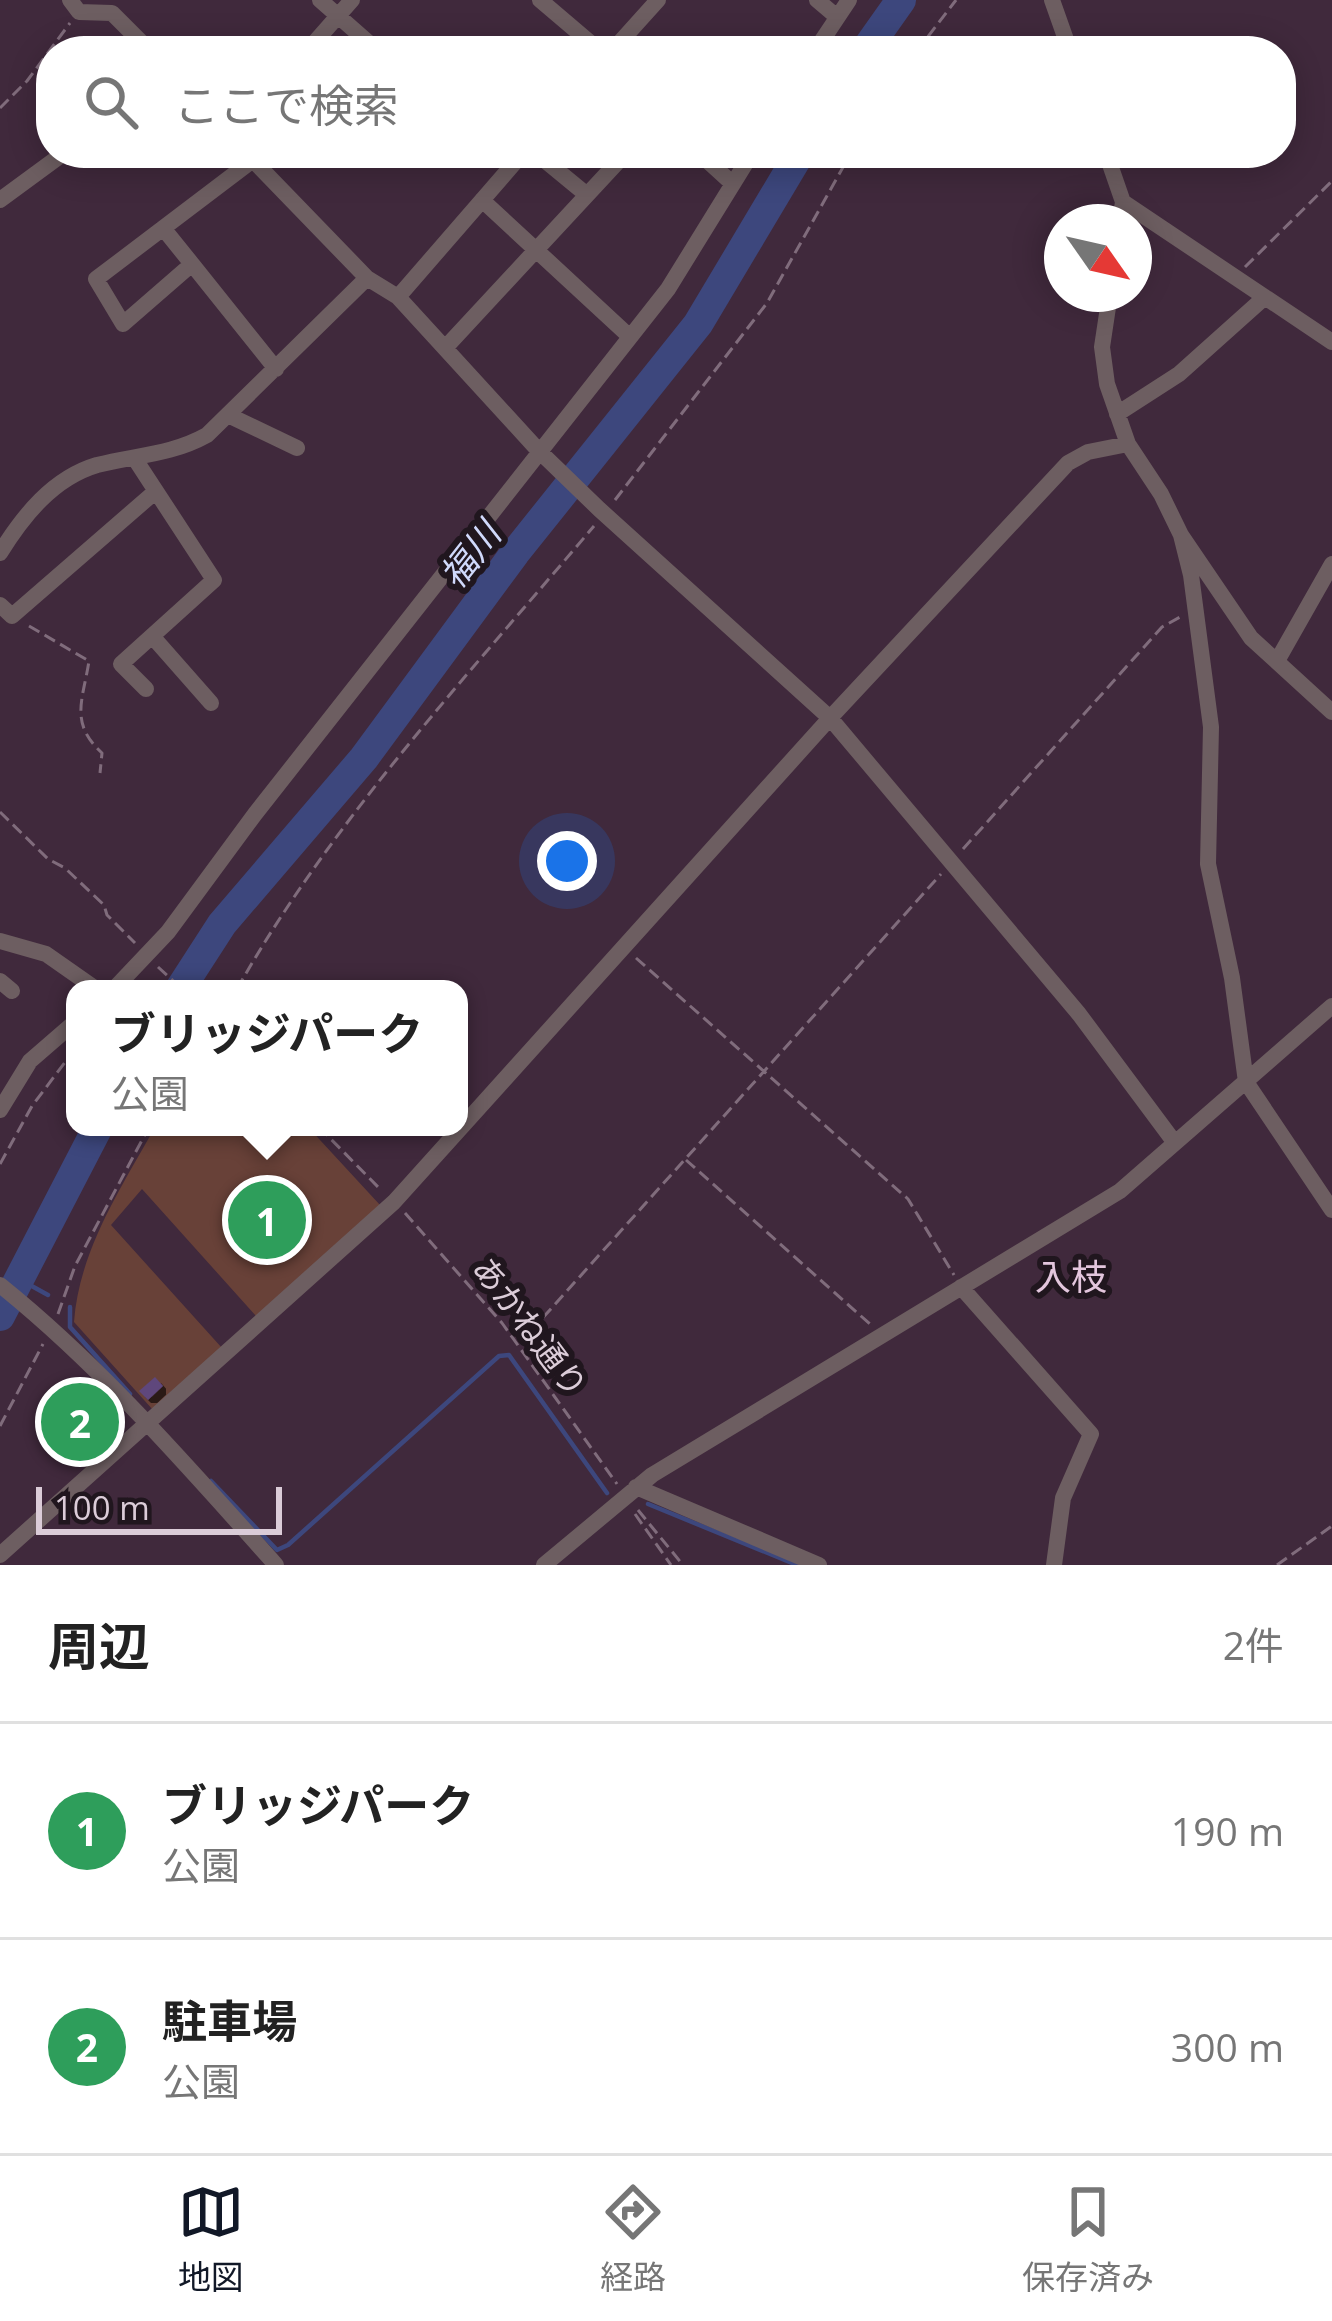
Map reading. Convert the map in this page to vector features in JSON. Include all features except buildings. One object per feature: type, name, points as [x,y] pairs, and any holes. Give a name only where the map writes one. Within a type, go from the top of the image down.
[{"type":"street","points":[[320,0],[361,36]]},
{"type":"street","points":[[320,36],[352,0]]},
{"type":"street","points":[[540,0],[582,36]]},
{"type":"street","points":[[626,36],[658,0]]},
{"type":"street","points":[[817,0],[837,16]]},
{"type":"street","points":[[824,36],[849,0]]},
{"type":"street","points":[[1052,0],[1065,36]]},
{"type":"street","points":[[74,6],[116,7],[138,36]]},
{"type":"street","points":[[0,200],[44,168]]},
{"type":"street","points":[[192,263],[123,324],[96,279],[236,168]]},
{"type":"street","points":[[260,168],[367,278],[398,297],[542,454],[602,512],[830,718],[1079,1014],[1175,1143]]},
{"type":"street","points":[[398,297],[510,168]]},
{"type":"street","points":[[554,168],[587,196]]},
{"type":"street","points":[[446,347],[612,168]]},
{"type":"street","points":[[715,168],[733,184]]},
{"type":"street","points":[[122,980],[168,932],[255,814],[542,454],[668,289],[743,168]]},
{"type":"street","points":[[1111,168],[1123,202],[1332,342]]},
{"type":"street","points":[[482,200],[629,336]]},
{"type":"street","points":[[163,229],[275,369]]},
{"type":"street","points":[[0,553],[18,524],[67,479],[102,464],[183,448],[230,416],[367,278]]},
{"type":"street","points":[[1117,414],[1179,374],[1265,297]]},
{"type":"street","points":[[1107,312],[1102,347],[1107,384],[1128,444],[1181,535],[1251,638],[1332,712]]},
{"type":"street","points":[[230,416],[297,448]]},
{"type":"street","points":[[468,1120],[830,718],[1068,463],[1088,452],[1128,444]]},
{"type":"street","points":[[135,459],[214,580],[121,664],[146,689]]},
{"type":"street","points":[[6,610],[156,491]]},
{"type":"street","points":[[1181,535],[1211,727],[1208,864],[1232,978],[1246,1082],[1332,1210]]},
{"type":"street","points":[[1277,661],[1332,563]]},
{"type":"street","points":[[152,636],[211,703]]},
{"type":"street","points":[[0,940],[46,954],[83,980]]},
{"type":"street","points":[[544,1565],[626,1486],[1120,1191],[1332,1006]]},
{"type":"street","points":[[0,1110],[30,1061],[66,1030]]},
{"type":"street","points":[[0,1556],[394,1202],[454,1136]]},
{"type":"street","points":[[0,1285],[38,1315],[147,1421],[276,1565]]},
{"type":"street","points":[[961,1287],[1091,1434],[1063,1498],[1054,1565]]},
{"type":"street","points":[[626,1486],[820,1565]]},
{"type":"path","points":[[928,36],[956,0]]},
{"type":"path","points":[[55,36],[74,6]]},
{"type":"path","points":[[0,108],[36,67]]},
{"type":"path","points":[[242,980],[263,942],[369,792],[602,512],[767,302],[843,168]]},
{"type":"path","points":[[1235,277],[1332,181]]},
{"type":"path","points":[[6,610],[89,661],[80,720],[84,736],[102,753],[100,773]]},
{"type":"path","points":[[531,1331],[1162,627],[1194,610]]},
{"type":"path","points":[[0,812],[104,905],[106,915],[143,951]]},
{"type":"path","points":[[624,947],[908,1198],[961,1287]]},
{"type":"path","points":[[154,962],[173,980]]},
{"type":"path","points":[[0,1164],[32,1106],[66,1061]]},
{"type":"path","points":[[0,1426],[52,1329],[75,1266],[144,1136]]},
{"type":"path","points":[[328,1136],[389,1197]]},
{"type":"path","points":[[685,1159],[882,1335]]},
{"type":"path","name":"あかね通り","points":[[398,1206],[502,1323],[626,1486]]},
{"type":"path","points":[[671,1565],[636,1518],[633,1506],[682,1565]]},
{"type":"path","points":[[1277,1565],[1332,1526]]},
{"type":"shaded area","points":[[150,1136],[316,1136],[380,1205],[256,1316],[142,1189],[111,1225],[222,1348],[153,1410],[74,1322],[84,1270]]},
{"type":"waterway","name":"福川","points":[[876,36],[901,0]]},
{"type":"waterway","name":"福川","points":[[186,980],[222,924],[364,758],[515,553],[698,324],[791,168]]},
{"type":"waterway","name":"福川","points":[[0,1316],[93,1136]]},
{"type":"waterway","points":[[19,1279],[48,1295]]},
{"type":"waterway","points":[[70,1307],[70,1327],[130,1394]]},
{"type":"waterway","points":[[211,1481],[277,1550],[499,1356],[509,1355],[607,1493]]},
{"type":"waterway","points":[[648,1504],[797,1565]]},
{"type":"place","name":"ブリッジパーク","points":[[267,1220]]},
{"type":"place","name":"駐車場","points":[[80,1422]]},
{"type":"district","name":"入枝","points":[[1071,1277]]}]
